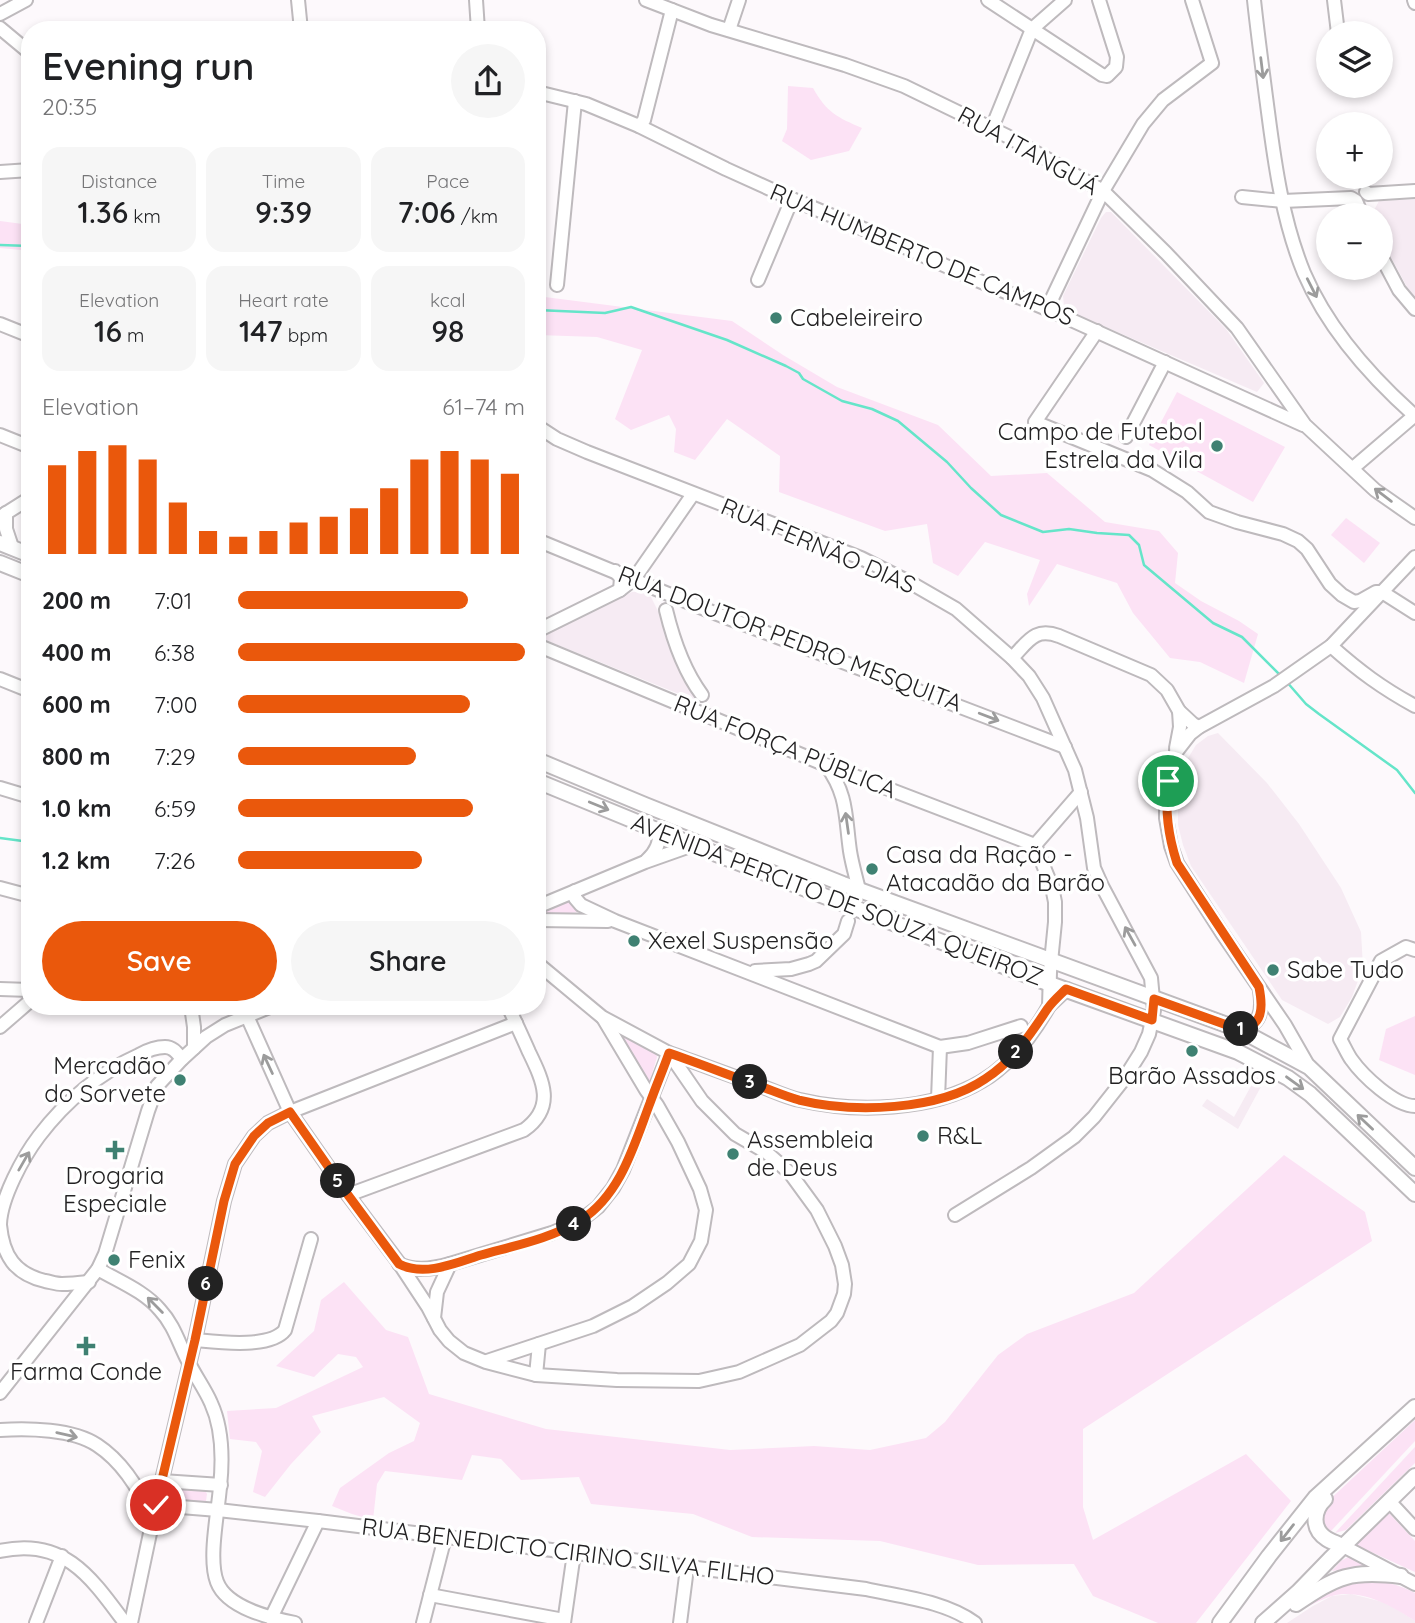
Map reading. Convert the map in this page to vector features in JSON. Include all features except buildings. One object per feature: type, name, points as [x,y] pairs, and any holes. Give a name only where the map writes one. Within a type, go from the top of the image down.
[{"type":"main road","points":[[0,563],[21,571]]},
{"type":"main road","name":"AVENIDA PERCITO DE SOUZA QUEIROZ","points":[[546,764],[843,884],[1238,1029],[1309,1068],[1415,1168]]},
{"type":"main road","name":"AVENIDA PERCITO DE SOUZA QUEIROZ","points":[[546,785],[1156,1026],[1238,1052],[1288,1077],[1310,1094],[1415,1194]]},
{"type":"main road","points":[[645,805],[659,822],[660,831]]},
{"type":"main road","points":[[760,871],[774,871],[822,889],[843,884]]},
{"type":"main road","points":[[1343,1546],[1320,1533],[1315,1517],[1320,1504],[1410,1412]]},
{"type":"main road","points":[[1220,1623],[1315,1498],[1410,1412]]},
{"type":"main road","points":[[1264,1623],[1412,1478]]},
{"type":"main road","points":[[1327,1539],[1344,1538],[1360,1530]]},
{"type":"main road","points":[[1264,1623],[1333,1581],[1362,1573],[1401,1576]]},
{"type":"street","points":[[0,14],[26,0]]},
{"type":"street","points":[[298,0],[300,21]]},
{"type":"street","points":[[476,0],[477,21]]},
{"type":"street","name":"RUA ITANGUÁ","points":[[646,0],[729,30],[904,86],[992,128],[1103,191],[1237,328],[1305,425],[1375,490],[1415,518]]},
{"type":"street","points":[[729,30],[739,0]]},
{"type":"street","points":[[988,0],[1107,76],[1116,67],[1117,57],[1099,0]]},
{"type":"street","points":[[992,128],[1032,29],[1065,0]]},
{"type":"street","points":[[1047,309],[1103,191],[1143,124],[1163,100],[1212,63],[1192,0]]},
{"type":"street","points":[[1254,0],[1275,166],[1304,273],[1345,342],[1387,390],[1415,415],[1353,468]]},
{"type":"street","points":[[1334,0],[1337,21]]},
{"type":"street","points":[[639,126],[644,120],[673,10]]},
{"type":"street","points":[[0,28],[21,46]]},
{"type":"street","name":"RUA HUMBERTO DE CAMPOS","points":[[546,94],[575,101],[639,126],[792,200],[1047,309],[1305,425]]},
{"type":"street","points":[[557,285],[575,101]]},
{"type":"street","points":[[0,173],[21,171]]},
{"type":"street","points":[[1242,197],[1283,201],[1415,191]]},
{"type":"street","points":[[1360,196],[1361,203]]},
{"type":"street","points":[[758,280],[792,200]]},
{"type":"street","points":[[1393,279],[1415,309]]},
{"type":"street","points":[[0,324],[21,332]]},
{"type":"street","points":[[1097,331],[1035,422],[1152,470],[1187,492],[1209,512],[1298,541],[1307,548],[1330,584],[1354,602],[1382,592],[1415,613]]},
{"type":"street","points":[[1126,437],[1165,362]]},
{"type":"street","points":[[1260,405],[1272,403],[1278,396],[1278,387]]},
{"type":"street","name":"RUA FERNÃO DIAS","points":[[546,432],[587,452],[861,558],[911,583],[956,609],[1029,676]]},
{"type":"street","points":[[0,435],[21,443]]},
{"type":"street","points":[[546,628],[620,590],[634,579],[693,494]]},
{"type":"street","points":[[6,545],[2,511],[21,503]]},
{"type":"street","name":"RUA DOUTOR PEDRO MESQUITA","points":[[546,544],[670,595],[1065,747]]},
{"type":"street","points":[[1176,752],[1199,727],[1278,684],[1331,646],[1415,557]]},
{"type":"street","points":[[615,571],[621,579],[620,590]]},
{"type":"street","points":[[670,595],[666,610],[684,664],[719,719]]},
{"type":"street","points":[[1012,658],[1034,636],[1052,633],[1151,675],[1167,690],[1179,711],[1199,727]]},
{"type":"street","points":[[955,1215],[1031,1168],[1074,1137],[1094,1118],[1124,1079],[1156,1026],[1151,978],[1094,868],[1075,770],[1043,698],[1029,676],[1027,643]]},
{"type":"street","points":[[1331,646],[1386,691],[1415,706]]},
{"type":"street","name":"RUA FORÇA PÚBLICA","points":[[546,649],[826,765],[1035,845]]},
{"type":"street","points":[[0,678],[21,687]]},
{"type":"street","points":[[698,711],[702,695]]},
{"type":"street","points":[[1179,711],[1180,727],[1166,802],[1169,834],[1177,863],[1285,1025],[1309,1068]]},
{"type":"street","points":[[1042,738],[1052,734],[1056,726]]},
{"type":"street","points":[[826,765],[842,794],[850,852],[859,890]]},
{"type":"street","points":[[842,794],[853,775]]},
{"type":"street","points":[[0,788],[21,794]]},
{"type":"street","points":[[1049,1006],[1055,902],[1052,887],[1035,845],[1081,792]]},
{"type":"street","points":[[645,862],[657,847],[660,831]]},
{"type":"street","points":[[546,903],[693,845]]},
{"type":"street","points":[[843,884],[850,852]]},
{"type":"street","points":[[0,888],[21,893]]},
{"type":"street","points":[[575,891],[575,898],[581,905],[615,921],[940,1046],[968,1044],[1026,1030],[1041,1019],[1049,1006],[1066,989]]},
{"type":"street","points":[[744,971],[780,970],[801,967],[816,961],[844,934],[848,921],[847,905]]},
{"type":"street","points":[[848,921],[862,911]]},
{"type":"street","points":[[546,920],[615,921]]},
{"type":"street","points":[[1415,950],[1406,947],[1381,961],[1340,1039],[1349,1056],[1366,1076],[1394,1099],[1415,1106]]},
{"type":"street","points":[[546,970],[602,1017],[669,1053],[798,1100],[835,1105],[900,1106],[938,1099],[966,1090],[985,1080],[1011,1058],[1026,1030]]},
{"type":"street","points":[[779,985],[776,978],[780,970]]},
{"type":"street","points":[[1238,1029],[1250,1026],[1260,1015],[1262,1003],[1259,987]]},
{"type":"street","points":[[0,989],[21,990]]},
{"type":"street","points":[[0,1027],[21,1009]]},
{"type":"street","points":[[192,1015],[194,1048]]},
{"type":"street","points":[[348,1195],[517,1133],[534,1122],[544,1102],[544,1084],[512,1015]]},
{"type":"street","points":[[0,1393],[99,1269],[157,1086],[206,1037],[247,1016],[290,1112],[399,1264],[449,1342],[464,1353],[486,1362],[536,1375],[699,1381],[739,1372],[800,1345],[831,1321],[844,1294],[842,1265],[835,1246],[817,1210],[790,1173],[766,1152],[735,1134],[702,1101],[669,1053]]},
{"type":"street","points":[[486,1362],[593,1326],[634,1306],[689,1264],[701,1241],[706,1210],[700,1189],[678,1142],[602,1017]]},
{"type":"street","points":[[131,1623],[224,1201],[235,1164],[254,1136],[268,1123],[516,1023]]},
{"type":"street","points":[[938,1099],[940,1046]]},
{"type":"street","points":[[89,1282],[60,1284],[36,1279],[17,1268],[6,1251],[0,1225],[1,1210],[10,1185],[37,1138],[55,1116],[101,1076],[126,1061],[165,1047],[171,1048],[182,1059]]},
{"type":"street","points":[[399,1264],[416,1269],[438,1268],[552,1233],[580,1221],[598,1207],[624,1170],[669,1053]]},
{"type":"street","points":[[195,1340],[240,1344],[281,1336],[311,1239]]},
{"type":"street","points":[[434,1319],[437,1292],[450,1264]]},
{"type":"street","points":[[99,1269],[145,1296],[172,1324],[219,1422],[221,1485],[214,1562],[217,1582],[233,1602],[271,1618],[295,1623]]},
{"type":"street","points":[[60,1284],[72,1304]]},
{"type":"street","points":[[536,1375],[539,1344]]},
{"type":"street","points":[[0,1430],[27,1428],[70,1434],[96,1444],[137,1488],[153,1520]]},
{"type":"street","points":[[162,1481],[221,1485]]},
{"type":"street","name":"RUA BENEDICTO CIRINO SILVA FILHO","points":[[137,1488],[150,1493],[157,1500],[218,1510],[866,1589],[937,1605],[963,1614],[975,1623]]},
{"type":"street","points":[[1389,1501],[1415,1529]]},
{"type":"street","points":[[271,1618],[318,1521]]},
{"type":"street","points":[[423,1623],[445,1537]]},
{"type":"street","points":[[1343,1546],[1415,1584]]},
{"type":"street","points":[[0,1550],[27,1547],[44,1549],[62,1556],[84,1572],[125,1623]]},
{"type":"street","points":[[430,1595],[564,1621],[574,1553]]},
{"type":"street","points":[[37,1623],[62,1556]]},
{"type":"street","points":[[680,1623],[687,1568]]},
{"type":"shaded area","points":[[788,86],[813,88],[833,113],[862,128],[849,151],[811,160],[782,141],[787,129]]},
{"type":"shaded area","points":[[1415,199],[1415,297],[1393,261],[1393,203],[1378,203]]},
{"type":"shaded area","points":[[1106,212],[1111,212],[1226,329],[1264,383],[1257,392],[1073,313],[1064,306],[1063,296]]},
{"type":"shaded area","points":[[0,221],[21,224],[21,250],[0,248]]},
{"type":"shaded area","points":[[546,297],[732,321],[837,387],[938,425],[991,476],[1047,473],[1105,522],[1159,531],[1178,553],[1175,583],[1258,634],[1244,683],[1200,662],[1170,658],[1133,613],[1117,583],[1057,564],[1029,606],[1027,594],[1040,560],[985,542],[958,576],[933,563],[927,524],[885,531],[779,492],[780,456],[727,419],[695,460],[674,452],[676,429],[669,415],[631,430],[615,419],[642,350],[597,337],[546,335]]},
{"type":"shaded area","name":"Campo de Futebol Estrela da Vila","points":[[1177,392],[1285,447],[1253,502],[1149,445]]},
{"type":"shaded area","points":[[1346,518],[1380,543],[1364,563],[1331,535]]},
{"type":"shaded area","points":[[632,592],[642,592],[651,597],[659,613],[679,670],[695,697],[694,700],[546,640],[546,634]]},
{"type":"shaded area","points":[[1218,733],[1267,783],[1299,824],[1341,888],[1361,932],[1363,967],[1352,997],[1340,1017],[1328,1024],[1282,1000],[1191,866],[1183,845],[1178,825],[1178,805],[1185,763],[1196,745],[1208,736]]},
{"type":"shaded area","points":[[567,900],[580,912],[546,915],[546,908]]},
{"type":"shaded area","points":[[1415,1016],[1415,1075],[1379,1060],[1386,1029]]},
{"type":"shaded area","points":[[621,1035],[656,1053],[649,1084],[620,1037]]},
{"type":"shaded area","points":[[1256,1077],[1264,1081],[1238,1129],[1202,1106],[1207,1099],[1234,1117]]},
{"type":"shaded area","points":[[1284,1155],[1365,1212],[1372,1241],[1083,1429],[1083,1507],[1093,1540],[1246,1454],[1291,1501],[1196,1623],[1158,1623],[1093,1596],[1074,1564],[978,1565],[880,1541],[752,1537],[693,1514],[591,1504],[579,1477],[521,1480],[501,1459],[472,1455],[462,1480],[385,1471],[377,1484],[373,1520],[332,1506],[340,1488],[389,1453],[414,1441],[420,1423],[384,1397],[312,1416],[321,1432],[265,1497],[253,1492],[262,1451],[256,1442],[230,1439],[227,1411],[276,1408],[363,1367],[356,1357],[338,1354],[314,1377],[276,1366],[314,1331],[321,1300],[344,1282],[386,1330],[408,1337],[429,1394],[546,1429],[730,1450],[814,1446],[870,1450],[926,1438],[945,1422],[998,1355],[1027,1334],[1134,1293]]},
{"type":"shaded area","points":[[1415,1420],[1415,1441],[1331,1531],[1326,1528],[1321,1523],[1324,1505]]},
{"type":"shaded area","points":[[1415,1447],[1415,1463],[1346,1530],[1335,1533]]},
{"type":"shaded area","points":[[177,1486],[204,1488],[206,1501],[200,1504],[178,1501],[173,1497],[173,1490]]},
{"type":"shaded area","points":[[1388,1512],[1415,1541],[1415,1572],[1356,1545]]},
{"type":"shaded area","points":[[1348,1557],[1352,1557],[1369,1565],[1332,1571]]},
{"type":"shaded area","points":[[1362,1580],[1390,1583],[1415,1593],[1415,1621],[1386,1604],[1354,1594],[1332,1596],[1301,1610],[1335,1587]]},
{"type":"shaded area","points":[[1351,1594],[1383,1602],[1415,1623],[1287,1623],[1332,1596]]},
{"type":"waterway","points":[[0,245],[21,246]]},
{"type":"waterway","points":[[546,310],[605,313],[631,307],[727,340],[786,366],[842,401],[872,409],[898,421],[947,462],[1001,515],[1043,532],[1069,529],[1129,535],[1139,545],[1144,565],[1213,623],[1242,637],[1281,676]]},
{"type":"waterway","points":[[1286,681],[1306,704],[1397,770],[1415,793]]},
{"type":"waterway","points":[[0,838],[21,841]]},
{"type":"place","name":"Cabeleireiro","points":[[776,318]]},
{"type":"place","name":"Campo de Futebol Estrela da Vila","points":[[1217,446]]},
{"type":"place","name":"Casa da Ração - Atacadão da Barão","points":[[872,869]]},
{"type":"place","name":"Xexel Suspensão","points":[[634,941]]},
{"type":"place","name":"Sabe Tudo","points":[[1273,970]]},
{"type":"place","name":"Barão Assados","points":[[1192,1051]]},
{"type":"place","name":"Mercadão do Sorvete","points":[[180,1080]]},
{"type":"place","name":"R&L","points":[[923,1136]]},
{"type":"place","name":"Drogaria Especiale","points":[[115,1150]]},
{"type":"place","name":"Assembleia de Deus","points":[[733,1154]]},
{"type":"place","name":"Fenix","points":[[114,1260]]},
{"type":"place","name":"Farma Conde","points":[[86,1346]]},
{"type":"route","points":[[156,1505],[224,1201],[235,1164],[254,1136],[268,1123],[290,1112],[399,1264],[416,1269],[438,1268],[552,1233],[580,1221],[598,1207],[624,1170],[669,1053],[798,1100],[864,1107],[900,1106],[938,1099],[966,1090],[985,1080],[1019,1050],[1049,1006],[1066,989],[1152,1020],[1154,999],[1238,1029],[1250,1026],[1261,1011],[1259,987],[1177,863],[1166,818],[1168,781]]}]
